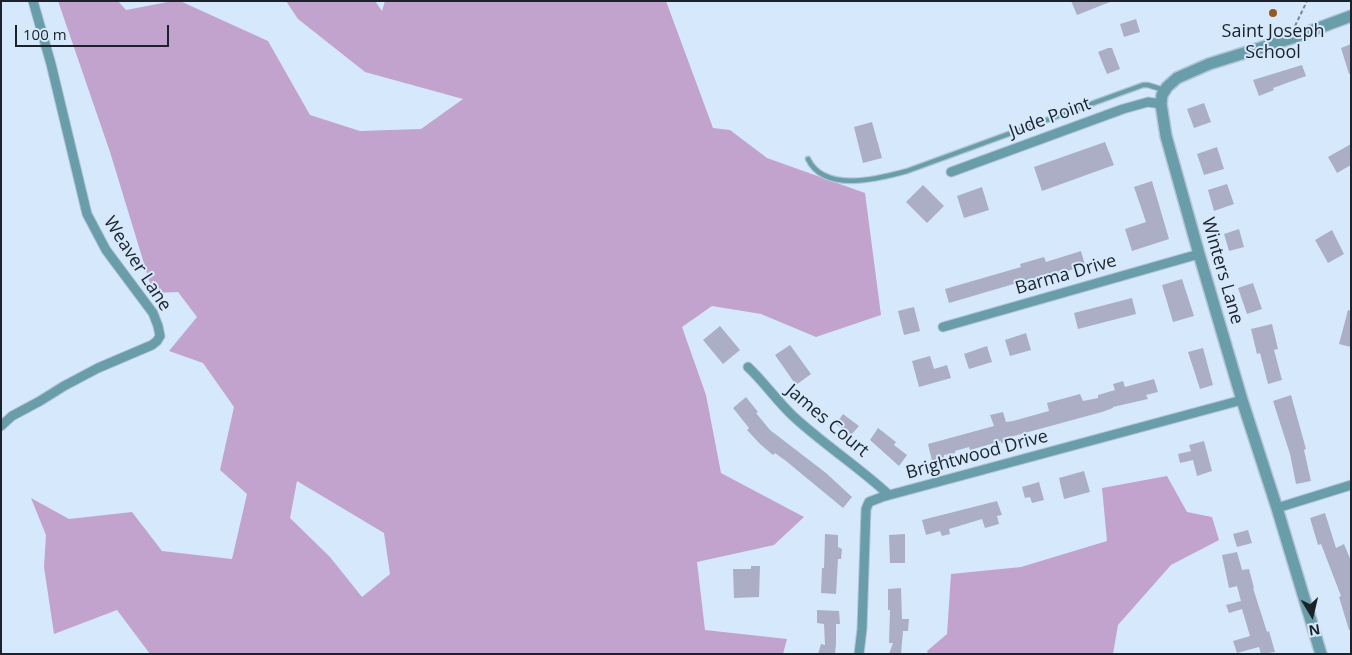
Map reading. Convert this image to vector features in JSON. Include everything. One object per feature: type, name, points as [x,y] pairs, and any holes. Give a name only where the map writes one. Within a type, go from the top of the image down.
[{"type":"street","name":"Weaver Lane","points":[[1,426],[12,416],[64,386],[98,368],[152,345],[160,336],[153,313],[106,250],[87,214],[51,64],[33,1]]},
{"type":"street","points":[[1165,91],[1177,78],[1209,64],[1292,38],[1351,16]]},
{"type":"street","name":"Winters Lane","points":[[1165,91],[1161,104],[1166,136],[1242,400],[1321,654]]},
{"type":"street","name":"Jude Point","points":[[951,172],[1123,109],[1148,102],[1161,104]]},
{"type":"street","name":"Barma Drive","points":[[943,327],[1199,254]]},
{"type":"street","name":"James Court","points":[[748,367],[794,417],[889,495]]},
{"type":"street","name":"Brightwood Drive","points":[[859,654],[862,629],[866,509],[869,502],[1242,400]]},
{"type":"street","points":[[1277,508],[1351,485]]},
{"type":"lane","points":[[808,159],[813,169],[817,172],[839,179],[857,181],[883,178],[1143,85],[1165,91]]},
{"type":"path","points":[[1292,38],[1295,24],[1307,1]]},
{"type":"shaded area","points":[[58,1],[118,1],[126,10],[180,1],[268,41],[310,115],[360,131],[421,129],[463,99],[365,72],[298,19],[286,1],[375,1],[382,11],[385,1],[666,1],[713,128],[730,130],[767,158],[865,193],[881,315],[816,337],[761,314],[712,306],[682,327],[706,395],[721,473],[804,517],[774,545],[697,562],[705,630],[787,639],[783,654],[150,654],[117,610],[54,634],[44,567],[46,535],[31,498],[69,519],[132,512],[162,551],[232,559],[247,494],[220,470],[234,407],[203,363],[169,351],[197,317],[178,292],[153,293],[110,152]],"holes":[[[297,481],[384,533],[390,574],[362,597],[330,557],[290,518]]]},
{"type":"shaded area","points":[[1167,476],[1187,512],[1212,517],[1219,540],[1171,565],[1118,625],[1113,654],[928,654],[927,651],[947,634],[951,574],[1021,567],[1107,541],[1102,488]]},
{"type":"building","points":[[1071,1],[1110,1],[1110,2],[1077,15]]},
{"type":"building","points":[[1136,19],[1140,32],[1124,37],[1120,24]]},
{"type":"building","points":[[1351,44],[1351,73],[1349,74],[1341,48]]},
{"type":"building","points":[[1112,48],[1120,69],[1107,74],[1098,52]]},
{"type":"building","points":[[1302,65],[1306,76],[1273,88],[1274,90],[1259,96],[1253,80]]},
{"type":"building","points":[[1204,103],[1211,122],[1194,128],[1187,109]]},
{"type":"building","points":[[872,122],[882,158],[863,163],[854,127]]},
{"type":"building","points":[[1105,142],[1114,165],[1042,191],[1034,167]]},
{"type":"building","points":[[1351,144],[1351,165],[1337,173],[1328,157]]},
{"type":"building","points":[[1217,147],[1224,169],[1204,175],[1197,154]]},
{"type":"building","points":[[1152,181],[1169,239],[1132,251],[1125,229],[1146,222],[1134,187]]},
{"type":"building","points":[[1227,184],[1234,204],[1214,211],[1208,190]]},
{"type":"building","points":[[923,185],[944,206],[927,223],[906,202]]},
{"type":"building","points":[[982,187],[989,210],[964,218],[957,196]]},
{"type":"building","points":[[1239,229],[1244,247],[1229,251],[1224,234]]},
{"type":"building","points":[[1332,230],[1344,254],[1328,263],[1315,240]]},
{"type":"building","points":[[1081,251],[1085,265],[1059,274],[1058,271],[949,303],[945,289],[1021,267],[1020,264],[1044,257],[1046,262]]},
{"type":"building","points":[[1182,279],[1194,316],[1173,322],[1162,285]]},
{"type":"building","points":[[1253,283],[1262,309],[1247,314],[1238,288]]},
{"type":"building","points":[[1132,298],[1136,314],[1078,329],[1074,313]]},
{"type":"building","points":[[914,307],[920,331],[904,335],[898,311]]},
{"type":"building","points":[[1348,310],[1351,311],[1351,347],[1339,344]]},
{"type":"building","points":[[1272,324],[1278,349],[1274,350],[1282,380],[1268,384],[1260,353],[1257,354],[1251,329]]},
{"type":"building","points":[[720,326],[740,350],[723,364],[703,340]]},
{"type":"building","points":[[1026,333],[1031,350],[1010,356],[1005,340]]},
{"type":"building","points":[[790,345],[811,374],[796,385],[775,355]]},
{"type":"building","points":[[987,346],[992,362],[969,369],[964,354]]},
{"type":"building","points":[[1203,348],[1213,385],[1200,389],[1188,352]]},
{"type":"building","points":[[930,356],[934,369],[947,365],[951,378],[919,387],[912,361]]},
{"type":"building","points":[[1154,379],[1158,392],[1146,395],[1148,399],[1113,407],[1102,412],[1010,437],[1011,440],[1001,443],[1001,441],[970,450],[969,447],[955,451],[955,453],[944,455],[944,458],[932,461],[928,444],[994,426],[990,415],[1003,412],[1006,422],[1013,421],[1049,411],[1047,403],[1080,394],[1083,401],[1098,398],[1098,395],[1115,390],[1113,384],[1123,381],[1125,387]]},
{"type":"building","points":[[1291,395],[1306,449],[1304,450],[1311,481],[1296,484],[1290,454],[1273,401]]},
{"type":"building","points":[[746,397],[770,430],[826,473],[852,497],[843,508],[786,461],[775,453],[773,455],[747,430],[749,428],[733,408]]},
{"type":"building","points":[[843,414],[859,426],[851,435],[836,424]]},
{"type":"building","points":[[878,428],[896,442],[894,445],[907,455],[899,466],[870,440]]},
{"type":"building","points":[[1204,441],[1212,471],[1197,476],[1193,460],[1180,463],[1178,454],[1191,451],[1189,445]]},
{"type":"building","points":[[1084,471],[1090,492],[1064,499],[1059,478]]},
{"type":"building","points":[[1039,482],[1044,500],[1032,503],[1030,497],[1025,498],[1022,487]]},
{"type":"building","points":[[997,501],[1002,515],[997,516],[999,524],[985,528],[982,519],[949,529],[950,534],[942,536],[940,531],[926,535],[922,520]]},
{"type":"building","points":[[1325,513],[1336,548],[1344,544],[1351,561],[1351,630],[1349,630],[1339,597],[1341,596],[1321,544],[1318,545],[1310,518]]},
{"type":"building","points":[[1248,530],[1252,543],[1237,547],[1233,534]]},
{"type":"building","points":[[825,534],[838,535],[838,547],[842,549],[841,559],[838,559],[836,594],[821,593]]},
{"type":"building","points":[[905,534],[905,563],[890,563],[889,535]]},
{"type":"building","points":[[1237,552],[1242,570],[1249,569],[1253,588],[1275,652],[1261,654],[1259,647],[1237,653],[1233,641],[1250,636],[1242,609],[1229,613],[1226,605],[1241,601],[1237,586],[1229,588],[1222,555]]},
{"type":"building","points":[[751,566],[760,566],[759,597],[734,598],[733,569],[751,569]]},
{"type":"building","points":[[901,588],[902,619],[909,619],[908,631],[903,631],[901,654],[889,654],[893,643],[889,643],[890,610],[888,610],[888,589]]},
{"type":"building","points":[[817,610],[839,611],[840,624],[836,624],[835,654],[818,654],[821,644],[825,645],[824,624],[817,623]]},
{"type":"place","name":"Saint Joseph School","points":[[1273,13]]}]
